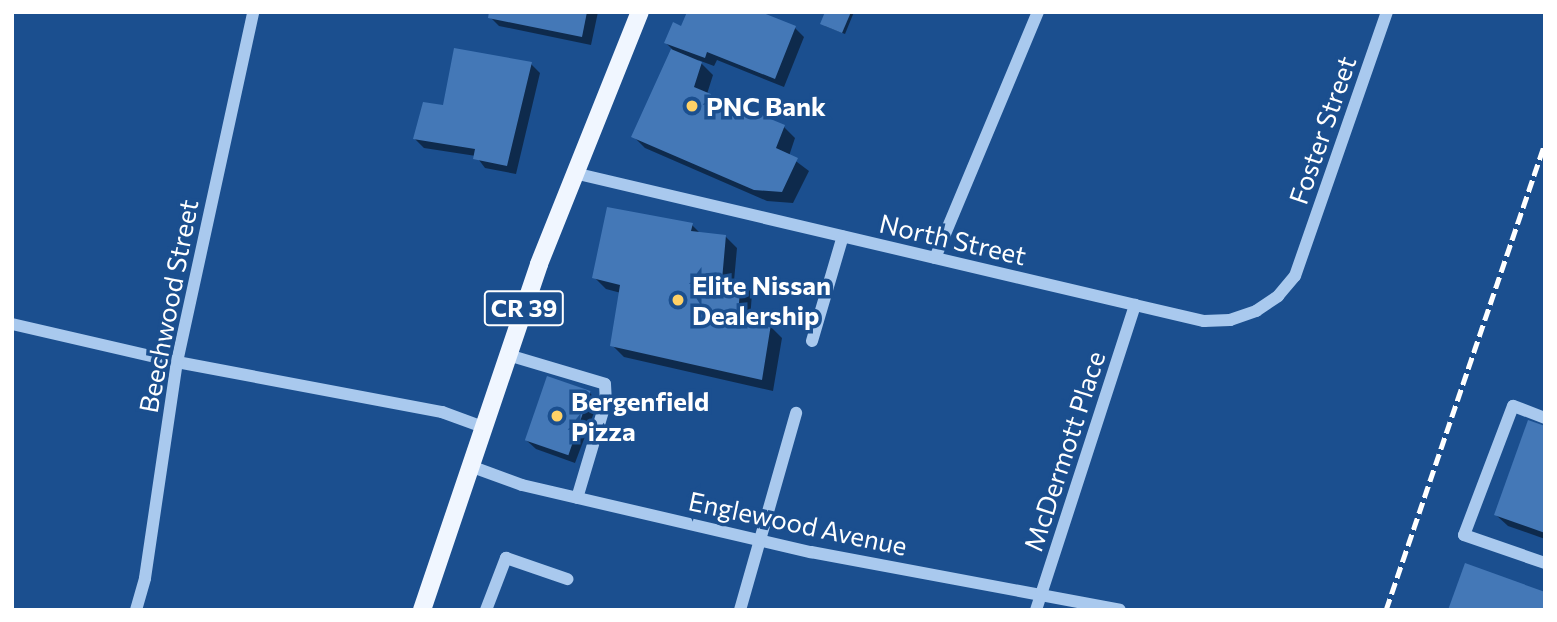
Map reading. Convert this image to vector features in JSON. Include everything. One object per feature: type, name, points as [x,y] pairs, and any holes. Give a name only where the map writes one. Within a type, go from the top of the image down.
[{"type":"main road","name":"CR 39","points":[[422,610],[508,355],[574,173],[640,12]]},
{"type":"street","name":"Beechwood Street","points":[[136,610],[145,578],[177,362],[253,12]]},
{"type":"street","points":[[935,258],[1038,12]]},
{"type":"street","name":"Foster Street","points":[[1301,262],[1387,12]]},
{"type":"street","name":"North Street","points":[[574,173],[1204,321],[1230,320],[1256,311],[1278,296],[1295,276],[1301,262]]},
{"type":"street","points":[[812,341],[843,236]]},
{"type":"street","name":"McDermott Place","points":[[1036,610],[1135,306]]},
{"type":"street","points":[[12,324],[177,362],[442,412],[483,427]]},
{"type":"street","points":[[508,355],[604,384],[606,401],[578,498]]},
{"type":"street","points":[[1545,418],[1513,406],[1464,536],[1545,563]]},
{"type":"street","points":[[740,610],[762,541],[796,413]]},
{"type":"street","name":"Englewood Avenue","points":[[470,467],[522,485],[762,541],[1120,610]]},
{"type":"street","points":[[486,610],[506,558],[567,579]]},
{"type":"building","points":[[489,12],[587,12],[582,37],[488,18]]},
{"type":"building","points":[[687,12],[761,12],[796,26],[775,79],[707,52],[705,58],[664,43],[673,22],[681,26]]},
{"type":"building","points":[[825,12],[851,12],[842,33],[820,24]]},
{"type":"building","points":[[454,48],[532,62],[507,166],[473,159],[475,149],[413,139],[423,102],[443,105]]},
{"type":"building","name":"PNC Bank","points":[[671,49],[702,62],[694,87],[785,125],[776,148],[798,158],[782,192],[754,190],[631,137]]},
{"type":"building","name":"Elite Nissan Dealership","points":[[607,207],[693,223],[691,231],[726,235],[722,280],[741,279],[738,315],[771,324],[762,380],[610,346],[620,285],[592,278]]},
{"type":"building","name":"Bergenfield Pizza","points":[[547,376],[590,391],[568,455],[525,440]]},
{"type":"building","points":[[1528,420],[1545,426],[1545,533],[1494,515]]},
{"type":"building","points":[[1465,563],[1545,592],[1545,610],[1448,610]]},
{"type":"railway","points":[[1386,610],[1545,144]]},
{"type":"place","name":"PNC Bank","points":[[692,106]]},
{"type":"place","name":"Elite Nissan Dealership","points":[[678,300]]},
{"type":"place","name":"Bergenfield Pizza","points":[[557,416]]}]
